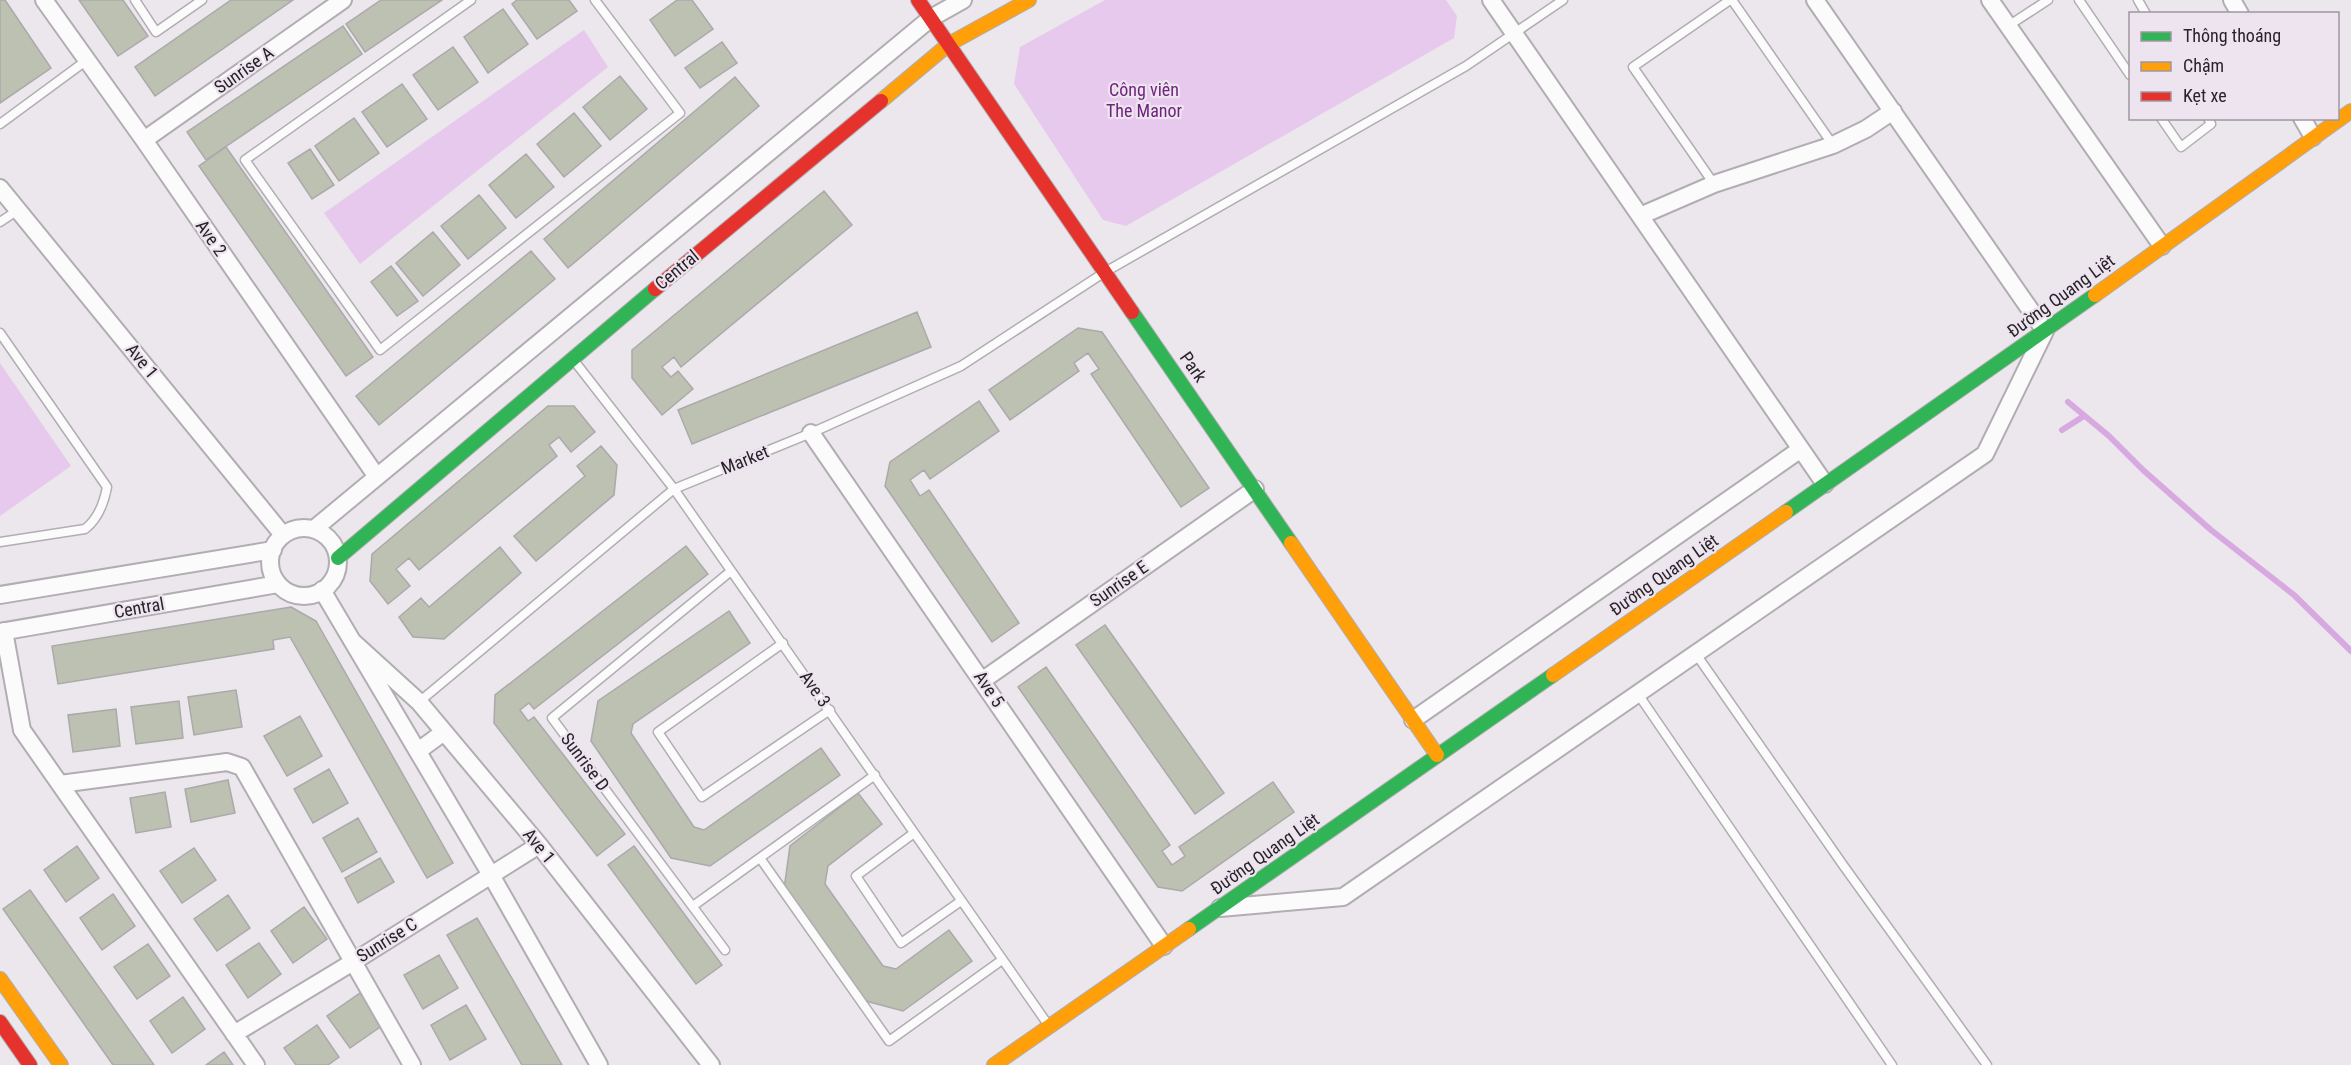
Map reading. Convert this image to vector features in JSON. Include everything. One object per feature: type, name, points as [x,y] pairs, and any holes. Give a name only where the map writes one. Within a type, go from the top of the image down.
[{"type":"main road","name":"Park","points":[[918,0],[1437,755]]},
{"type":"main road","name":"Central","points":[[338,558],[572,358],[949,44],[1029,0]]},
{"type":"main road","name":"Đường Quang Liệt","points":[[994,1065],[2045,331],[2338,120]]},
{"type":"main road","points":[[0,979],[60,1065]]},
{"type":"main road","points":[[0,1022],[30,1065]]},
{"type":"street","name":"Ave 2","points":[[44,0],[144,140],[377,477]]},
{"type":"street","name":"Sunrise A","points":[[144,140],[342,0]]},
{"type":"street","name":"Central","points":[[314,529],[931,18],[963,0]]},
{"type":"street","points":[[1491,0],[1825,484]]},
{"type":"street","points":[[1220,908],[1343,897],[1985,454],[2045,331],[1815,0]]},
{"type":"street","points":[[1990,0],[2162,246]]},
{"type":"street","points":[[1640,216],[1714,184],[1833,145],[1866,129],[1893,111]]},
{"type":"street","points":[[2303,120],[2313,137]]},
{"type":"street","name":"Ave 1","points":[[0,188],[283,535]]},
{"type":"street","name":"Ave 5","points":[[811,433],[1164,946]]},
{"type":"street","points":[[1413,720],[1801,449]]},
{"type":"street","name":"Sunrise E","points":[[983,680],[1255,489]]},
{"type":"street","points":[[303,528],[314,529],[333,543],[338,558],[335,576],[322,590],[308,596],[296,595],[286,591],[272,575],[270,564],[273,550],[283,535],[303,528]]},
{"type":"street","name":"Central","points":[[0,595],[273,550]]},
{"type":"street","name":"Central","points":[[2,632],[278,584]]},
{"type":"street","name":"Ave 1","points":[[322,590],[491,875],[599,1065]]},
{"type":"street","points":[[2,632],[22,730],[255,1065]]},
{"type":"street","name":"Ave 1","points":[[352,641],[419,702],[539,845],[711,1065]]},
{"type":"street","points":[[418,752],[444,732]]},
{"type":"street","points":[[60,784],[226,762],[242,767],[411,1065]]},
{"type":"street","name":"Sunrise C","points":[[234,1034],[539,845]]},
{"type":"lane","points":[[135,0],[156,32],[202,0]]},
{"type":"lane","points":[[471,0],[245,160],[380,350],[680,113],[596,0]]},
{"type":"lane","name":"Market","points":[[419,702],[674,489],[811,433],[961,366],[1105,272],[1466,66],[1563,0]]},
{"type":"lane","points":[[1714,184],[1633,67],[1731,0],[1833,145]]},
{"type":"lane","points":[[2008,26],[2048,0]]},
{"type":"lane","points":[[2079,0],[2129,74]]},
{"type":"lane","points":[[0,124],[87,60]]},
{"type":"lane","points":[[2162,120],[2181,147],[2211,124],[2209,120]]},
{"type":"lane","points":[[0,222],[18,210]]},
{"type":"lane","points":[[0,333],[107,487],[105,498],[93,523],[85,529],[0,542]]},
{"type":"lane","name":"Ave 3","points":[[572,358],[674,489],[1049,1026]]},
{"type":"lane","name":"Sunrise D","points":[[724,950],[552,718],[731,571]]},
{"type":"lane","points":[[783,643],[658,732],[702,797],[830,710]]},
{"type":"lane","points":[[1696,654],[1843,865],[1987,1065]]},
{"type":"lane","points":[[1638,694],[1892,1065]]},
{"type":"lane","points":[[693,906],[875,775]]},
{"type":"lane","points":[[914,833],[856,876],[901,943],[961,901]]},
{"type":"lane","points":[[760,858],[889,1041],[1002,960]]},
{"type":"green space","name":"Công viên The Manor","points":[[1105,0],[1446,0],[1457,16],[1454,38],[1126,226],[1103,220],[1014,84],[1020,47]]},
{"type":"green space","points":[[584,30],[608,67],[360,264],[324,213]]},
{"type":"green space","points":[[0,363],[71,466],[0,516]]},
{"type":"building","points":[[0,0],[5,0],[51,68],[0,103]]},
{"type":"building","points":[[79,0],[123,0],[148,36],[118,56]]},
{"type":"building","points":[[231,0],[293,0],[155,96],[135,67]]},
{"type":"building","points":[[381,0],[442,0],[365,52],[346,24]]},
{"type":"building","points":[[517,0],[569,0],[577,11],[537,39],[512,4]]},
{"type":"building","points":[[677,0],[692,0],[713,29],[675,56],[650,20]]},
{"type":"building","points":[[503,9],[528,44],[488,73],[464,37]]},
{"type":"building","points":[[343,26],[362,54],[206,160],[187,132]]},
{"type":"building","points":[[722,42],[737,63],[700,88],[685,68]]},
{"type":"building","points":[[453,47],[478,82],[438,110],[413,75]]},
{"type":"building","points":[[620,76],[647,109],[610,140],[583,107]]},
{"type":"building","points":[[735,77],[759,106],[568,268],[544,239]]},
{"type":"building","points":[[402,84],[427,119],[387,147],[362,112]]},
{"type":"building","points":[[574,113],[601,146],[564,177],[537,144]]},
{"type":"building","points":[[354,118],[379,153],[339,181],[315,146]]},
{"type":"building","points":[[226,147],[373,357],[346,376],[199,166]]},
{"type":"building","points":[[310,149],[334,185],[312,199],[288,163]]},
{"type":"building","points":[[526,154],[554,187],[516,218],[489,185]]},
{"type":"building","points":[[824,191],[852,225],[681,367],[674,357],[662,367],[671,377],[678,371],[693,389],[662,415],[632,378],[632,350]]},
{"type":"building","points":[[479,195],[506,228],[468,259],[441,226]]},
{"type":"building","points":[[433,232],[460,265],[423,296],[396,263]]},
{"type":"building","points":[[531,251],[555,279],[379,425],[356,396]]},
{"type":"building","points":[[391,266],[418,301],[397,316],[371,282]]},
{"type":"building","points":[[917,312],[931,347],[692,444],[678,410]]},
{"type":"building","points":[[1078,328],[1102,332],[1209,488],[1181,507],[1091,374],[1099,369],[1088,353],[1074,363],[1079,371],[1010,420],[989,390]]},
{"type":"building","points":[[979,401],[999,431],[930,479],[924,470],[910,480],[920,496],[929,490],[1019,623],[992,642],[885,486],[890,462]]},
{"type":"building","points":[[548,406],[574,406],[595,432],[571,452],[559,437],[549,445],[557,456],[419,570],[409,558],[396,569],[410,586],[388,604],[370,581],[372,554]]},
{"type":"building","points":[[601,446],[617,465],[614,495],[536,561],[514,536],[585,476],[577,466]]},
{"type":"building","points":[[686,546],[708,574],[534,709],[529,703],[520,710],[528,721],[534,717],[625,834],[597,856],[494,723],[495,695]]},
{"type":"building","points":[[500,547],[521,573],[444,639],[413,637],[399,617],[421,598],[429,607]]},
{"type":"building","points":[[291,607],[316,621],[453,863],[427,878],[290,637],[273,640],[274,649],[58,684],[52,646]]},
{"type":"building","points":[[729,611],[750,643],[633,724],[631,733],[694,827],[704,830],[821,748],[840,775],[710,866],[671,858],[591,741],[598,701]]},
{"type":"building","points":[[1105,625],[1224,793],[1195,814],[1076,645]]},
{"type":"building","points":[[1046,667],[1170,845],[1162,851],[1172,865],[1185,856],[1179,847],[1273,782],[1294,812],[1182,891],[1158,887],[1018,687]]},
{"type":"building","points":[[236,690],[242,727],[194,735],[188,697]]},
{"type":"building","points":[[179,701],[183,738],[136,744],[131,707]]},
{"type":"building","points":[[116,709],[120,746],[73,752],[68,715]]},
{"type":"building","points":[[300,716],[322,756],[287,776],[264,736]]},
{"type":"building","points":[[329,769],[348,803],[313,823],[294,789]]},
{"type":"building","points":[[228,780],[235,813],[191,822],[185,789]]},
{"type":"building","points":[[165,792],[171,827],[136,833],[130,798]]},
{"type":"building","points":[[858,793],[882,824],[828,866],[825,884],[883,966],[896,969],[949,930],[972,961],[903,1011],[862,1000],[784,889],[790,846]]},
{"type":"building","points":[[358,818],[377,852],[342,872],[323,838]]},
{"type":"building","points":[[77,846],[99,878],[66,902],[44,870]]},
{"type":"building","points":[[634,846],[722,965],[696,984],[608,865]]},
{"type":"building","points":[[194,848],[216,880],[182,903],[160,871]]},
{"type":"building","points":[[380,858],[394,882],[358,903],[345,878]]},
{"type":"building","points":[[30,890],[154,1065],[113,1065],[3,909]]},
{"type":"building","points":[[113,894],[135,926],[102,950],[80,918]]},
{"type":"building","points":[[228,895],[250,928],[217,951],[194,919]]},
{"type":"building","points":[[304,907],[327,939],[293,963],[271,931]]},
{"type":"building","points":[[477,918],[562,1065],[522,1065],[447,935]]},
{"type":"building","points":[[259,943],[281,974],[248,998],[226,965]]},
{"type":"building","points":[[148,944],[170,976],[137,999],[114,967]]},
{"type":"building","points":[[439,955],[458,988],[423,1009],[404,975]]},
{"type":"building","points":[[360,993],[383,1025],[350,1048],[327,1016]]},
{"type":"building","points":[[183,997],[205,1029],[172,1053],[150,1021]]},
{"type":"building","points":[[466,1005],[486,1039],[450,1060],[431,1025]]},
{"type":"building","points":[[317,1025],[339,1057],[328,1065],[296,1065],[284,1048]]},
{"type":"building","points":[[224,1052],[233,1065],[206,1065]]},
{"type":"waterway","points":[[2068,402],[2109,436],[2143,470],[2211,530],[2294,595],[2351,651]]},
{"type":"waterway","points":[[2062,430],[2084,416]]},
{"type":"traffic: fast","points":[[338,558],[655,289]]},
{"type":"traffic: fast","points":[[1786,512],[2095,295]]},
{"type":"traffic: fast","points":[[1132,312],[1291,543]]},
{"type":"traffic: fast","points":[[1189,929],[1553,675]]},
{"type":"traffic: slow","points":[[881,101],[949,44],[1029,0]]},
{"type":"traffic: slow","points":[[2339,120],[2351,111]]},
{"type":"traffic: slow","points":[[2095,295],[2338,120]]},
{"type":"traffic: slow","points":[[1553,675],[1786,512]]},
{"type":"traffic: slow","points":[[1291,543],[1437,755]]},
{"type":"traffic: slow","points":[[994,1065],[1189,929]]},
{"type":"traffic: slow","points":[[0,979],[61,1065]]},
{"type":"traffic: jam","points":[[918,0],[1132,312]]},
{"type":"traffic: jam","points":[[655,289],[881,101]]},
{"type":"traffic: jam","points":[[0,1022],[30,1065]]}]
